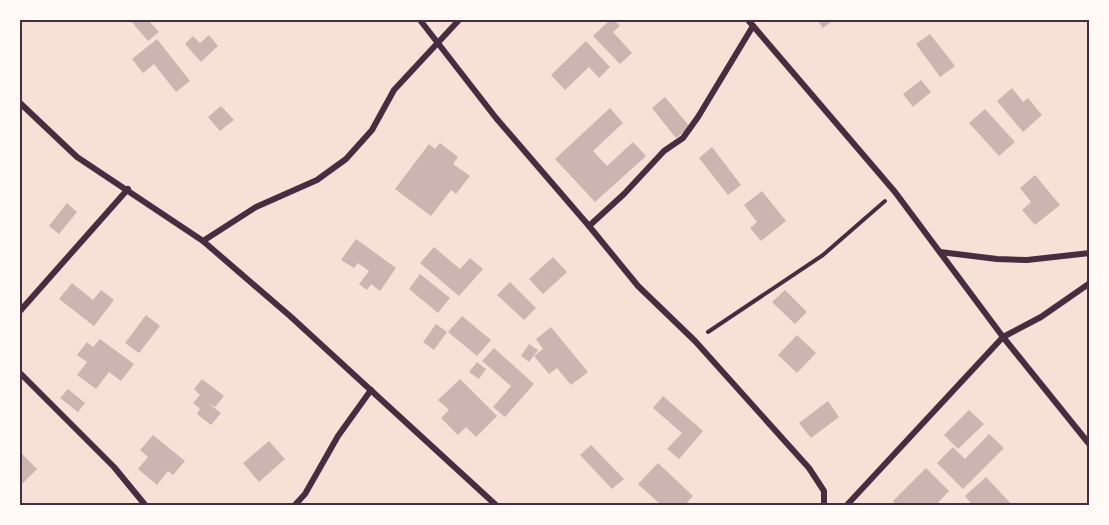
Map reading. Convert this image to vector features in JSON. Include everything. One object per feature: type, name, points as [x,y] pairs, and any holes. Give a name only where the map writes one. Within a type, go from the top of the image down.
[{"type":"street","points":[[420,20],[438,40],[496,118],[638,286],[695,341],[809,468],[824,491],[824,506]]},
{"type":"street","points":[[203,241],[256,207],[317,180],[346,159],[372,130],[394,90],[459,20]]},
{"type":"street","points":[[748,20],[895,192],[1003,337],[1089,446]]},
{"type":"street","points":[[589,226],[624,194],[664,151],[683,138],[753,26]]},
{"type":"street","points":[[20,103],[77,157],[203,241],[290,316],[497,506]]},
{"type":"street","points":[[20,311],[128,189]]},
{"type":"street","points":[[940,252],[1027,260],[1089,253]]},
{"type":"street","points":[[846,506],[1003,337],[1041,317],[1089,283]]},
{"type":"street","points":[[20,373],[114,467],[146,506]]},
{"type":"street","points":[[294,506],[305,494],[338,436],[371,390]]},
{"type":"path","points":[[695,341],[823,255],[895,192]]},
{"type":"building","points":[[130,20],[148,20],[159,32],[148,41]]},
{"type":"building","points":[[610,20],[614,20],[620,26],[613,32],[632,53],[620,64],[593,36]]},
{"type":"building","points":[[817,20],[834,20],[823,28]]},
{"type":"building","points":[[930,34],[955,66],[940,77],[916,44]]},
{"type":"building","points":[[209,35],[218,46],[201,62],[185,44],[193,36],[200,43]]},
{"type":"building","points":[[157,39],[190,81],[176,92],[154,64],[143,73],[132,59]]},
{"type":"building","points":[[586,41],[610,67],[599,78],[589,67],[565,90],[551,75]]},
{"type":"building","points":[[921,80],[931,92],[913,107],[903,94]]},
{"type":"building","points":[[1012,88],[1023,102],[1028,98],[1042,115],[1023,132],[997,101]]},
{"type":"building","points":[[665,97],[690,127],[676,138],[652,108]]},
{"type":"building","points":[[221,106],[234,120],[220,131],[208,117]]},
{"type":"building","points":[[610,108],[623,123],[593,151],[607,166],[633,142],[646,156],[595,202],[555,159]]},
{"type":"building","points":[[985,109],[1015,142],[999,156],[969,123]]},
{"type":"building","points":[[440,143],[458,157],[453,164],[470,176],[456,194],[451,190],[431,216],[395,189],[429,144],[435,149]]},
{"type":"building","points":[[712,147],[741,185],[728,195],[699,158]]},
{"type":"building","points":[[1035,175],[1060,205],[1035,225],[1022,210],[1031,202],[1020,188]]},
{"type":"building","points":[[762,191],[786,221],[761,241],[750,228],[757,222],[744,205]]},
{"type":"building","points":[[67,203],[77,212],[59,234],[49,226]]},
{"type":"building","points":[[356,239],[396,268],[380,291],[371,284],[367,290],[359,284],[369,271],[358,263],[354,268],[341,260]]},
{"type":"building","points":[[434,247],[460,269],[470,258],[483,269],[459,296],[420,263]]},
{"type":"building","points":[[553,257],[567,272],[543,294],[529,279]]},
{"type":"building","points":[[420,274],[450,298],[438,313],[409,289]]},
{"type":"building","points":[[510,282],[536,308],[524,320],[497,295]]},
{"type":"building","points":[[72,283],[93,300],[101,290],[114,300],[94,326],[59,299]]},
{"type":"building","points":[[785,290],[807,312],[795,324],[772,302]]},
{"type":"building","points":[[146,315],[160,326],[139,353],[125,343]]},
{"type":"building","points":[[462,316],[491,340],[477,356],[448,332]]},
{"type":"building","points":[[436,324],[447,332],[434,350],[423,342]]},
{"type":"building","points":[[551,327],[588,372],[571,385],[557,368],[549,374],[534,356],[543,349],[536,339]]},
{"type":"building","points":[[797,335],[816,353],[797,373],[778,355]]},
{"type":"building","points":[[100,339],[134,364],[121,381],[109,372],[96,389],[77,375],[87,362],[77,355],[87,342],[93,347]]},
{"type":"building","points":[[529,344],[538,350],[529,362],[521,356]]},
{"type":"building","points":[[494,348],[534,384],[505,417],[493,407],[511,386],[482,361]]},
{"type":"building","points":[[477,362],[486,369],[479,379],[469,372]]},
{"type":"building","points":[[202,379],[224,396],[215,407],[208,403],[221,413],[211,425],[197,414],[200,409],[193,403],[200,395],[194,389]]},
{"type":"building","points":[[460,379],[497,416],[476,437],[466,427],[458,435],[441,418],[449,410],[438,400]]},
{"type":"building","points":[[68,389],[85,403],[78,412],[60,398]]},
{"type":"building","points":[[663,396],[703,431],[679,459],[667,449],[682,433],[653,408]]},
{"type":"building","points":[[828,401],[839,417],[811,438],[799,423]]},
{"type":"building","points":[[969,410],[984,424],[958,449],[944,435]]},
{"type":"building","points":[[989,434],[1004,448],[963,489],[937,463],[953,447],[965,459]]},
{"type":"building","points":[[153,435],[185,461],[173,475],[168,471],[157,485],[138,469],[148,457],[140,450]]},
{"type":"building","points":[[269,441],[285,459],[259,482],[243,463]]},
{"type":"building","points":[[591,445],[624,479],[612,489],[580,455]]},
{"type":"building","points":[[20,452],[37,469],[21,485],[20,483]]},
{"type":"building","points":[[658,463],[693,496],[684,506],[662,506],[638,484]]},
{"type":"building","points":[[926,468],[949,491],[935,506],[896,506],[893,501]]},
{"type":"building","points":[[986,477],[1013,506],[973,506],[965,496]]}]
